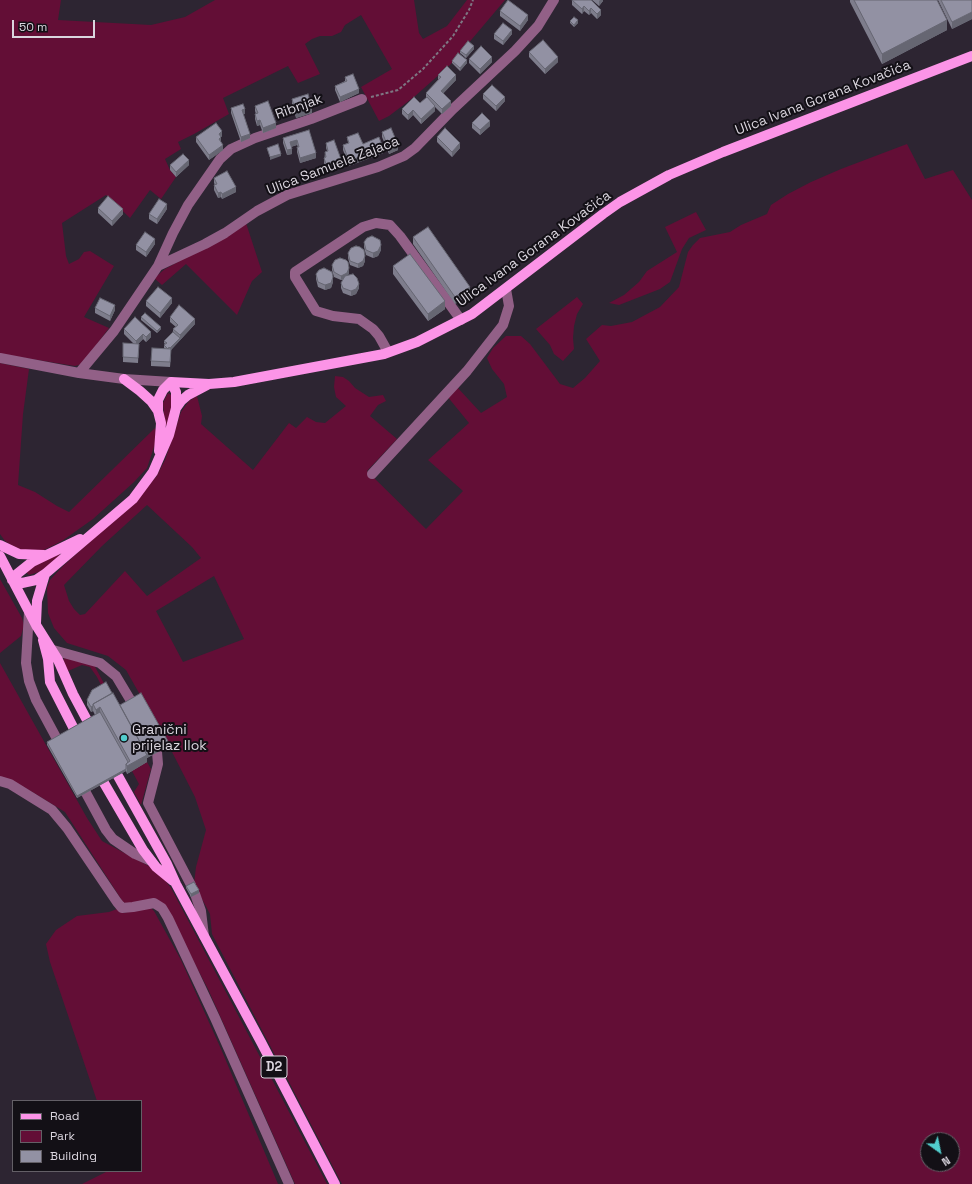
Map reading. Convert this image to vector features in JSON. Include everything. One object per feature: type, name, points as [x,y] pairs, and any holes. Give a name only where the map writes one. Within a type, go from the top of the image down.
[{"type":"main road","name":"Ulica Ivana Gorana Kovačića","points":[[171,382],[209,384],[234,382],[388,352],[417,342],[472,314],[620,202],[669,175],[722,152],[972,56]]},
{"type":"main road","points":[[124,380],[140,390],[158,411]]},
{"type":"main road","points":[[12,580],[22,583],[29,582],[36,580],[45,574],[91,533],[133,499],[153,472],[159,459],[169,435],[176,408],[176,392],[171,382],[163,390],[158,400],[158,411],[161,423],[159,459]]},
{"type":"main road","points":[[176,408],[188,395],[209,384]]},
{"type":"main road","points":[[12,580],[24,568],[46,554],[91,533]]},
{"type":"main road","points":[[0,545],[19,554],[46,554]]},
{"type":"main road","points":[[0,556],[39,630],[53,650],[88,722]]},
{"type":"main road","points":[[45,574],[37,600],[39,630],[48,658],[50,682],[74,729]]},
{"type":"main road","name":"D2","points":[[118,776],[167,864],[204,938],[261,1042],[335,1184]]},
{"type":"main road","name":"D2","points":[[104,783],[134,838],[151,861],[176,884]]},
{"type":"street","name":"Ulica Samuela Zajaca","points":[[158,266],[225,233],[257,211],[287,195],[378,167],[404,156],[415,148],[515,51],[538,26],[554,0]]},
{"type":"street","name":"Ribnjak","points":[[158,266],[172,233],[188,204],[220,158],[231,149],[255,138],[311,119],[362,98]]},
{"type":"street","points":[[388,352],[379,336],[373,329],[360,319],[333,316],[316,311],[295,277],[295,272],[363,227],[376,223],[390,225],[400,236],[461,320]]},
{"type":"street","points":[[79,373],[114,331],[158,266]]},
{"type":"street","points":[[372,474],[467,371],[503,325],[509,306],[506,289]]},
{"type":"street","name":"Ulica Ivana Gorana Kovačića","points":[[0,358],[124,380],[171,382]]},
{"type":"street","points":[[29,612],[26,663],[29,681],[36,700],[57,739]]},
{"type":"street","points":[[53,650],[100,663],[116,676],[131,701]]},
{"type":"street","points":[[158,752],[158,764],[148,802],[193,890],[201,911],[204,938]]},
{"type":"street","points":[[0,782],[10,784],[52,810],[67,828],[122,908],[154,903],[162,908],[215,1018],[289,1184]]},
{"type":"street","points":[[86,793],[106,830],[114,840],[135,854],[151,861]]},
{"type":"path","points":[[362,98],[398,90],[423,69],[453,36],[469,10],[473,0]]},
{"type":"green space","points":[[0,0],[61,0],[58,20],[151,25],[185,17],[215,0],[414,0],[419,33],[423,39],[447,26],[467,0],[505,0],[450,65],[414,97],[389,116],[379,121],[361,87],[392,69],[361,15],[345,25],[341,32],[332,36],[320,36],[312,39],[305,44],[320,74],[298,83],[288,66],[223,98],[229,114],[178,142],[181,149],[165,159],[170,170],[176,177],[161,199],[150,190],[130,218],[106,195],[62,223],[66,256],[69,264],[79,259],[84,252],[90,251],[114,266],[84,317],[109,328],[82,364],[75,366],[0,354]]},
{"type":"green space","points":[[907,144],[925,179],[953,170],[972,200],[972,1184],[342,1184],[212,934],[210,914],[194,884],[196,867],[206,830],[195,797],[169,746],[126,670],[108,656],[67,643],[54,628],[48,613],[47,588],[50,580],[63,566],[127,508],[156,477],[165,460],[181,412],[189,401],[197,396],[202,416],[201,424],[253,470],[289,423],[296,428],[307,417],[316,422],[325,423],[346,406],[336,397],[334,387],[335,376],[343,377],[355,388],[369,397],[383,395],[386,401],[378,405],[370,416],[397,439],[367,471],[426,529],[463,491],[428,460],[469,423],[447,396],[457,387],[481,413],[507,397],[504,384],[492,369],[487,358],[493,348],[506,336],[521,336],[530,344],[560,384],[573,388],[585,378],[600,361],[586,339],[602,325],[611,326],[632,322],[660,307],[679,287],[688,252],[700,238],[730,232],[741,225],[767,214],[771,205],[811,182]],"holes":[[[147,505],[192,547],[201,558],[147,596],[125,571],[85,614],[80,615],[69,601],[64,585],[102,546]],[[214,576],[244,639],[183,662],[156,611]]]},
{"type":"green space","points":[[696,212],[706,230],[689,238],[682,249],[670,282],[660,289],[619,305],[609,303],[624,295],[639,282],[647,271],[677,252],[665,227]]},
{"type":"green space","points":[[246,223],[262,272],[252,281],[237,315],[186,264],[162,285],[154,278],[165,269],[224,237]]},
{"type":"green space","points":[[577,297],[583,304],[577,314],[574,326],[574,349],[563,361],[554,354],[550,345],[536,329]]},
{"type":"green space","points":[[0,363],[29,369],[23,414],[18,485],[35,492],[69,512],[155,428],[157,435],[147,468],[134,482],[93,519],[62,541],[44,550],[24,551],[15,548],[5,541],[0,534]]},
{"type":"green space","points":[[168,393],[171,395],[173,400],[168,425],[165,426],[163,403]]},
{"type":"green space","points":[[59,553],[60,555],[39,572],[29,575],[26,572],[37,564]]},
{"type":"green space","points":[[0,579],[22,618],[24,625],[21,636],[0,653]]},
{"type":"green space","points":[[64,658],[94,665],[106,687],[103,689],[90,667],[82,665],[68,671],[63,662]]},
{"type":"green space","points":[[0,663],[87,818],[102,841],[158,871],[171,888],[327,1184],[295,1184],[208,989],[165,907],[127,904],[123,902],[65,812],[11,780],[0,778]]},
{"type":"green space","points":[[147,762],[151,769],[141,805],[134,792],[139,784],[132,771]]},
{"type":"green space","points":[[149,906],[154,911],[181,960],[221,1049],[278,1184],[82,1184],[106,1172],[142,1172],[142,1100],[97,1100],[50,962],[46,944],[56,930],[77,916],[109,912],[117,909],[124,913]]},
{"type":"building","points":[[508,0],[528,15],[520,26],[500,11]]},
{"type":"building","points":[[572,0],[591,0],[601,10],[597,14],[591,8],[589,11],[584,6],[582,9]]},
{"type":"building","points":[[854,0],[937,0],[947,20],[882,54]]},
{"type":"building","points":[[941,0],[972,0],[972,12],[952,22]]},
{"type":"building","points":[[574,17],[578,20],[574,25],[570,21]]},
{"type":"building","points":[[503,23],[512,30],[503,41],[494,34]]},
{"type":"building","points":[[543,40],[558,57],[545,69],[529,52]]},
{"type":"building","points":[[468,41],[474,46],[466,55],[460,51]]},
{"type":"building","points":[[481,46],[492,57],[480,69],[469,59]]},
{"type":"building","points":[[458,53],[467,60],[460,68],[452,61]]},
{"type":"building","points":[[447,66],[456,75],[441,91],[451,101],[442,109],[426,93],[441,77],[438,75]]},
{"type":"building","points":[[353,74],[359,89],[340,97],[335,86],[347,81],[345,77]]},
{"type":"building","points":[[492,85],[505,97],[496,106],[483,94]]},
{"type":"building","points":[[308,94],[312,108],[296,113],[292,99]]},
{"type":"building","points":[[414,97],[420,103],[427,97],[435,106],[421,119],[413,110],[408,115],[402,109]]},
{"type":"building","points":[[268,101],[276,123],[263,128],[260,120],[257,121],[255,114],[258,113],[255,106]]},
{"type":"building","points":[[243,104],[245,109],[242,110],[250,134],[241,137],[231,108]]},
{"type":"building","points":[[482,113],[490,121],[480,130],[472,123]]},
{"type":"building","points":[[216,123],[222,131],[219,134],[221,137],[219,139],[223,145],[209,155],[196,137]]},
{"type":"building","points":[[391,128],[398,145],[389,149],[382,132]]},
{"type":"building","points":[[445,128],[460,143],[452,152],[437,137]]},
{"type":"building","points":[[309,130],[316,153],[300,158],[297,140],[290,142],[292,149],[287,150],[283,138]]},
{"type":"building","points":[[358,133],[363,144],[379,137],[383,148],[349,161],[343,145],[349,143],[347,137]]},
{"type":"building","points":[[334,140],[342,162],[327,167],[324,158],[326,157],[325,152],[328,151],[326,143]]},
{"type":"building","points":[[278,144],[281,154],[270,157],[267,148]]},
{"type":"building","points":[[183,154],[189,160],[176,172],[170,165]]},
{"type":"building","points":[[227,171],[236,187],[222,194],[221,192],[218,193],[214,185],[217,184],[214,178]]},
{"type":"building","points":[[108,196],[123,209],[112,221],[98,208]]},
{"type":"building","points":[[159,199],[167,204],[157,219],[149,214]]},
{"type":"building","points":[[428,227],[470,287],[455,297],[413,237]]},
{"type":"building","points":[[145,232],[155,239],[146,252],[136,245]]},
{"type":"building","points":[[372,236],[380,240],[381,245],[378,251],[373,253],[366,250],[364,242],[367,238]]},
{"type":"building","points":[[356,246],[364,250],[365,256],[363,261],[358,264],[350,261],[348,253],[351,248]]},
{"type":"building","points":[[410,254],[445,301],[428,314],[393,266]]},
{"type":"building","points":[[340,258],[348,262],[349,268],[347,273],[341,276],[334,272],[332,265],[335,260]]},
{"type":"building","points":[[324,268],[332,272],[333,277],[331,283],[325,285],[318,282],[316,274],[319,270]]},
{"type":"building","points":[[353,274],[357,278],[359,284],[356,289],[351,291],[343,288],[341,283],[345,276]]},
{"type":"building","points":[[158,287],[172,298],[160,313],[146,301]]},
{"type":"building","points":[[100,298],[115,305],[110,316],[95,308]]},
{"type":"building","points":[[179,305],[195,319],[180,335],[173,329],[178,325],[170,317]]},
{"type":"building","points":[[145,313],[161,327],[157,331],[141,317]]},
{"type":"building","points":[[135,317],[151,332],[146,337],[143,334],[136,341],[124,329]]},
{"type":"building","points":[[173,332],[180,338],[168,349],[164,345],[167,343],[164,341]]},
{"type":"building","points":[[123,343],[139,344],[138,358],[123,357]]},
{"type":"building","points":[[152,348],[171,349],[170,362],[151,361]]},
{"type":"building","points":[[106,682],[112,693],[93,704],[91,707],[87,700],[92,690]]},
{"type":"building","name":"Granični prijelaz Ilok","points":[[113,693],[147,755],[127,766],[126,764],[130,761],[100,707],[96,710],[93,704]]},
{"type":"building","points":[[141,693],[169,743],[147,755],[120,705]]},
{"type":"building","points":[[100,712],[128,762],[126,764],[126,769],[77,796],[47,742]]},
{"type":"building","points":[[194,882],[199,890],[191,894],[186,886]]},
{"type":"place","name":"Granični prijelaz Ilok","points":[[124,738]]}]
